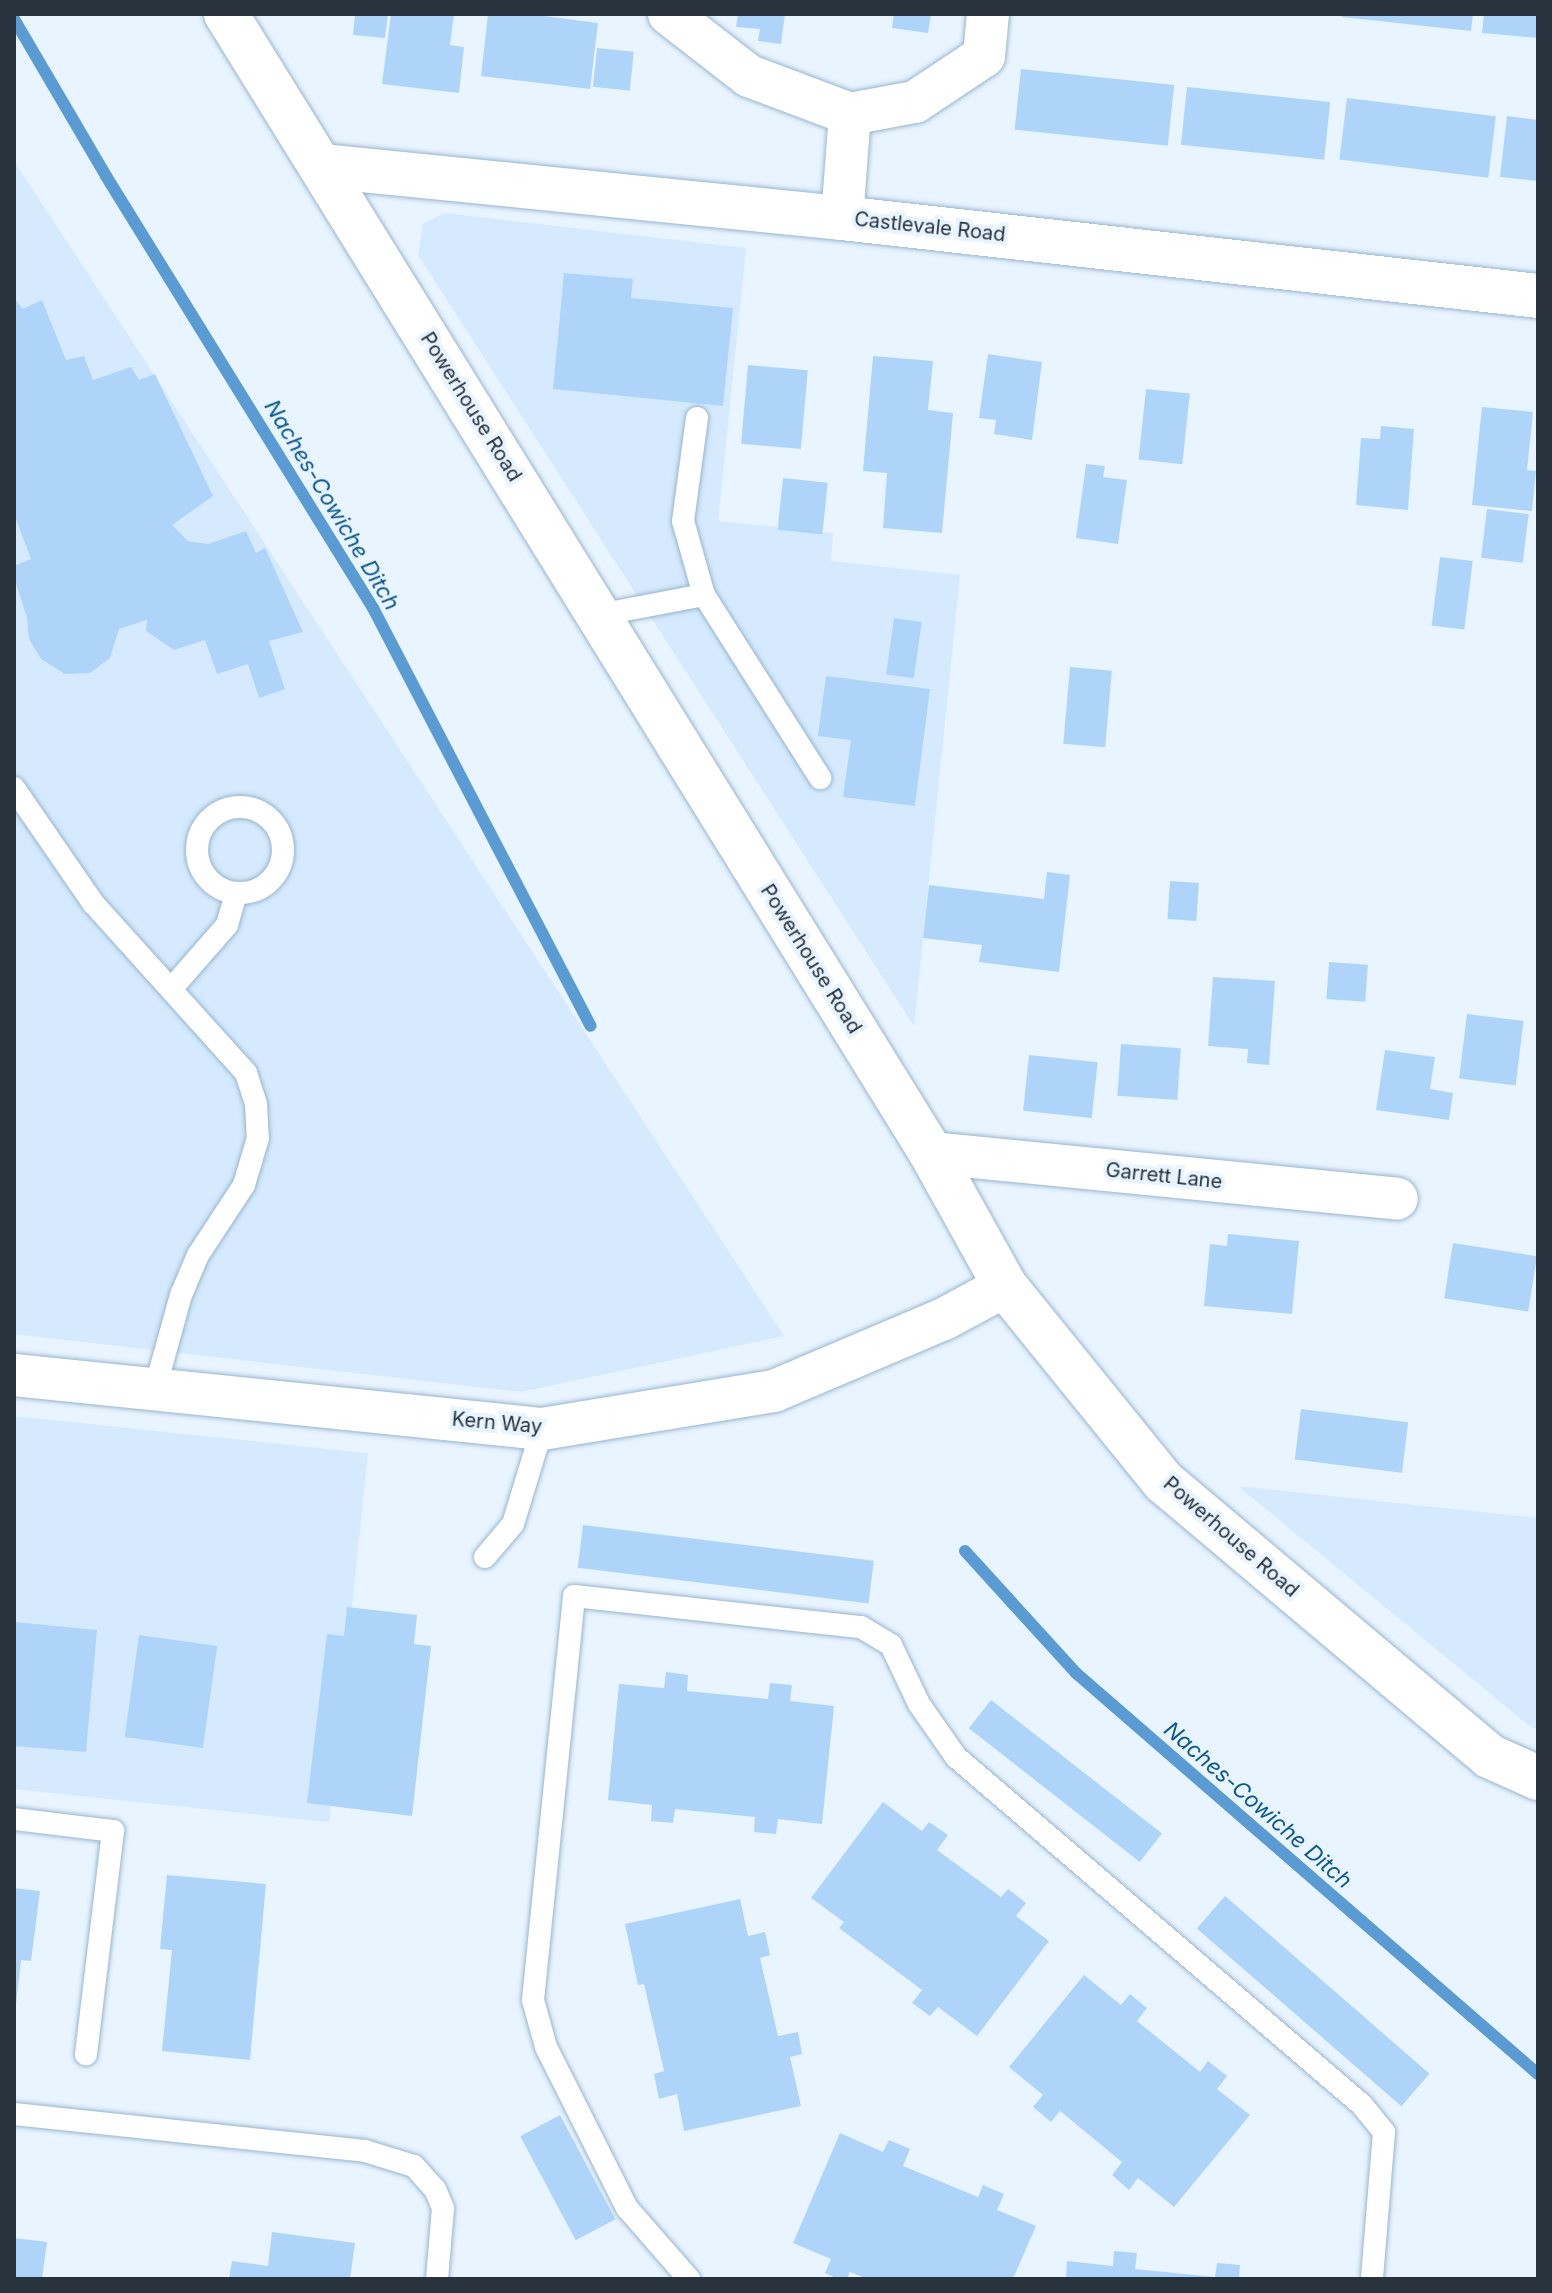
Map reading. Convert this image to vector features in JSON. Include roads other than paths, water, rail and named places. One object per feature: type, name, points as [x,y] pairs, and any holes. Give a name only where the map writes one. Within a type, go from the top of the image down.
[{"type":"street","name":"Powerhouse Road","points":[[226,14],[931,1153],[1005,1286],[1164,1482],[1489,1756],[1538,1778]]},
{"type":"street","points":[[669,14],[749,76],[850,114],[915,102],[984,56],[988,14]]},
{"type":"street","points":[[842,218],[850,114]]},
{"type":"street","name":"Castlevale Road","points":[[322,166],[842,218],[1538,296]]},
{"type":"street","name":"Garrett Lane","points":[[931,1153],[1397,1199]]},
{"type":"street","name":"Kern Way","points":[[14,1375],[542,1429],[774,1391],[944,1319],[1005,1286]]},
{"type":"lane","points":[[697,418],[683,521],[704,595],[820,778]]},
{"type":"lane","points":[[599,615],[704,595]]},
{"type":"lane","points":[[14,788],[93,903],[246,1073],[256,1104],[258,1138],[244,1185],[198,1255],[181,1295],[155,1389]]},
{"type":"lane","points":[[172,988],[227,925],[236,893]]},
{"type":"lane","points":[[485,1557],[513,1524],[542,1429]]},
{"type":"lane","points":[[689,2279],[627,2208],[546,2047],[533,2000],[574,1596],[861,1627],[891,1645],[919,1704],[956,1757],[1362,2105],[1384,2132],[1372,2279]]},
{"type":"lane","points":[[14,1819],[113,1831],[86,2054]]},
{"type":"lane","points":[[14,2114],[365,2151],[414,2166],[435,2189],[443,2208],[437,2279]]},
{"type":"waterway","name":"Naches-Cowiche Ditch","points":[[14,19],[106,176],[373,608],[591,1026]]},
{"type":"waterway","name":"Naches-Cowiche Ditch","points":[[965,1551],[1076,1673],[1538,2074]]}]
